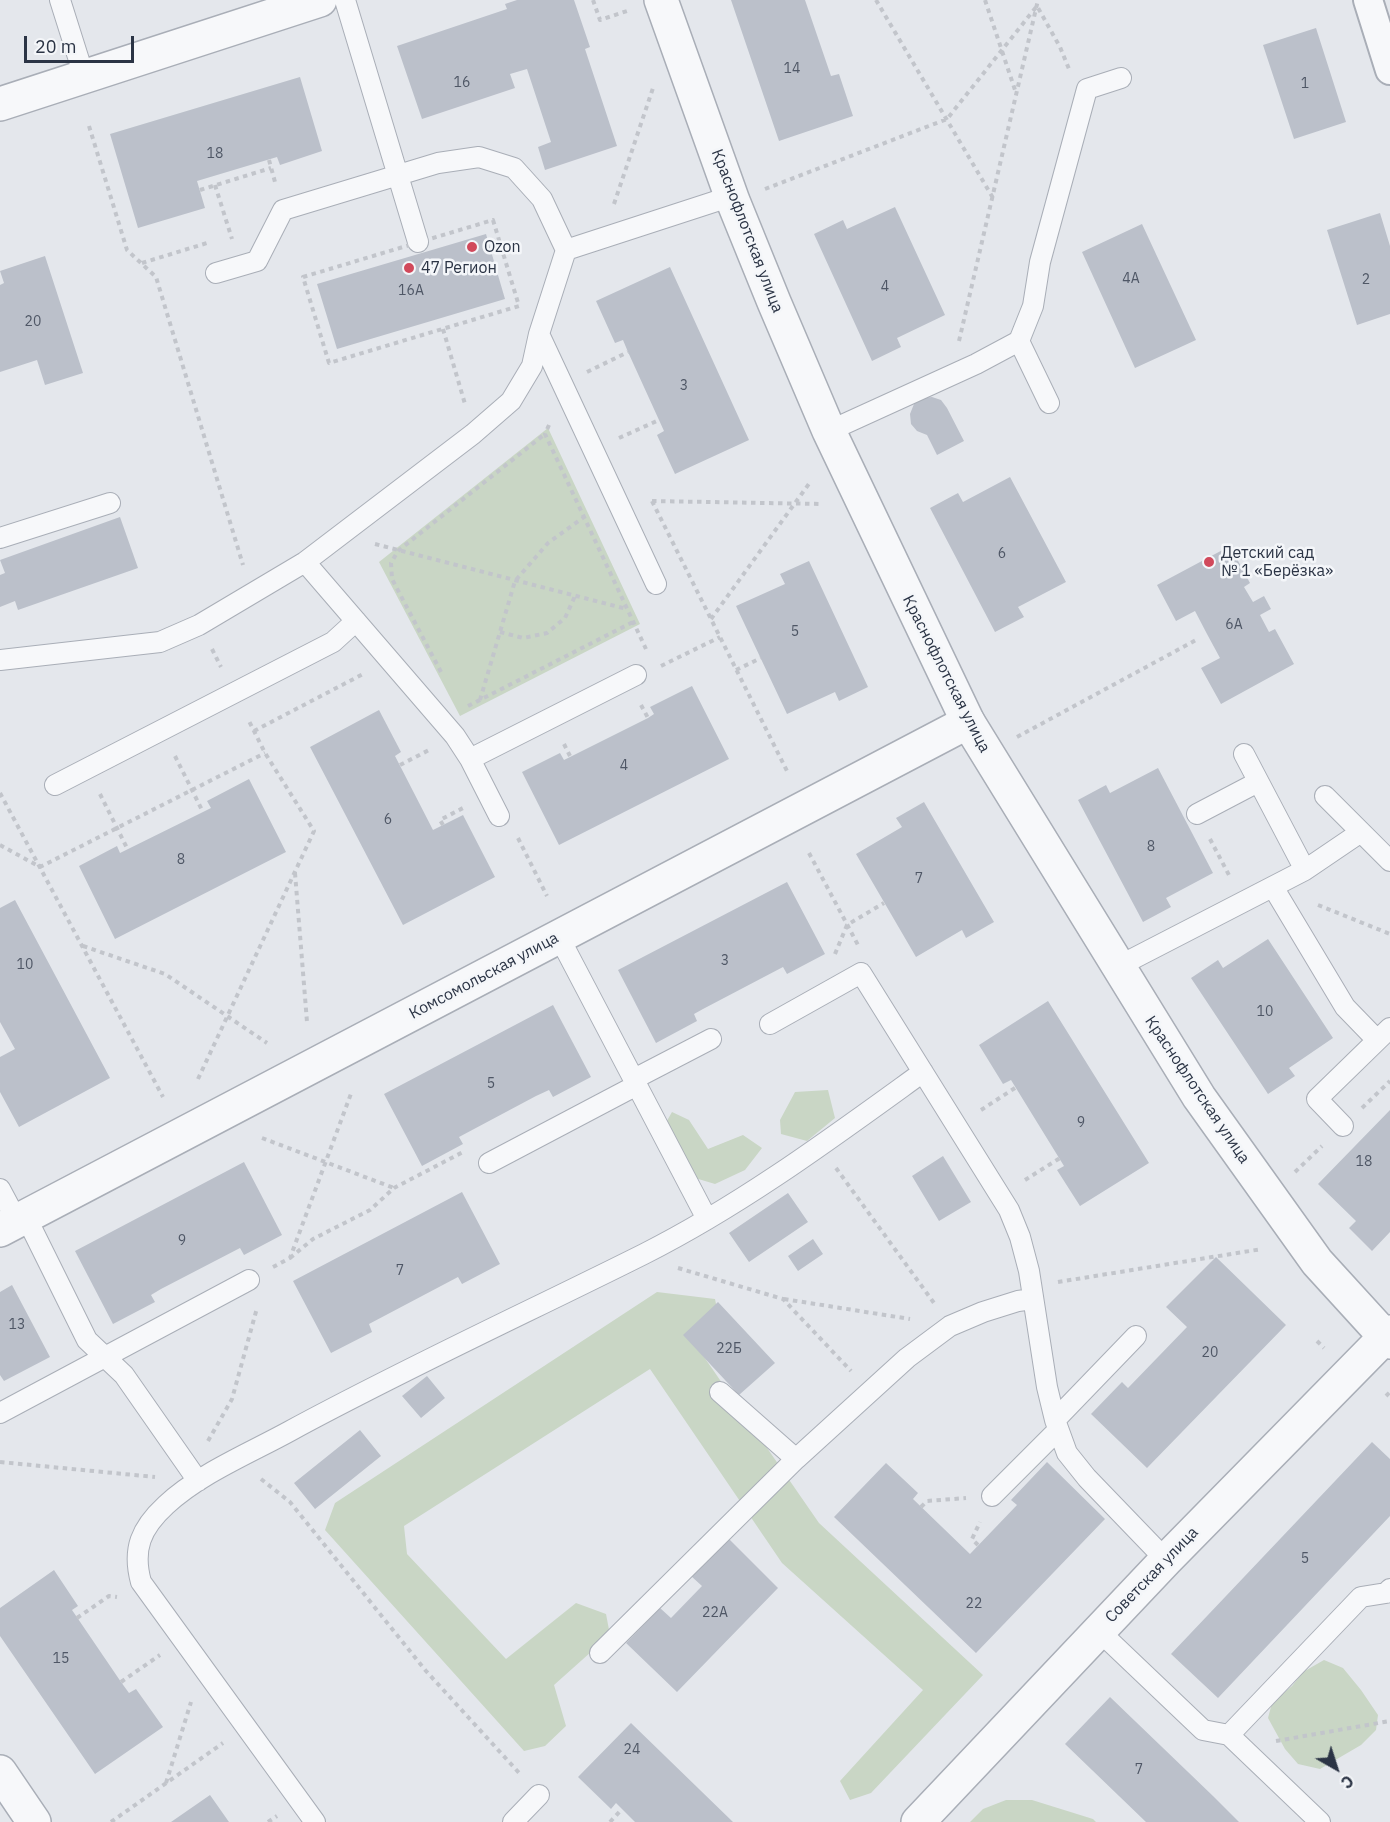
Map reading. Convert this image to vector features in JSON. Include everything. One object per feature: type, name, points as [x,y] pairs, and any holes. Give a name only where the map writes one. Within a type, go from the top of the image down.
[{"type":"street","points":[[0,104],[320,0]]},
{"type":"street","name":"Краснофлотская улица","points":[[661,0],[732,199],[774,303],[829,431],[968,722],[1198,1097],[1310,1252],[1388,1337]]},
{"type":"street","points":[[1368,0],[1390,70]]},
{"type":"street","name":"Комсомольская улица","points":[[14,1223],[968,722]]},
{"type":"street","name":"Советская улица","points":[[918,1822],[1166,1560],[1388,1337]]},
{"type":"street","points":[[0,1772],[34,1822]]},
{"type":"lane","points":[[60,0],[84,76]]},
{"type":"lane","points":[[345,0],[418,242]]},
{"type":"lane","points":[[829,431],[951,376],[1019,341],[1034,306],[1040,262],[1087,89],[1121,78]]},
{"type":"lane","points":[[0,660],[160,642],[199,625],[305,562],[473,434],[511,401],[532,366],[566,250],[542,199],[514,168],[478,157],[438,163],[283,210],[257,261],[216,273]]},
{"type":"lane","points":[[566,250],[732,199]]},
{"type":"lane","points":[[540,334],[656,584]]},
{"type":"lane","points":[[1019,341],[1049,403]]},
{"type":"lane","points":[[0,538],[110,503]]},
{"type":"lane","points":[[305,562],[455,736],[470,759],[499,816]]},
{"type":"lane","points":[[55,785],[333,642],[356,621]]},
{"type":"lane","points":[[470,759],[636,675]]},
{"type":"lane","points":[[1244,754],[1305,870]]},
{"type":"lane","points":[[1197,814],[1258,782]]},
{"type":"lane","points":[[1325,796],[1390,861]]},
{"type":"lane","points":[[1117,967],[1305,870],[1361,832]]},
{"type":"lane","points":[[1273,887],[1345,1007],[1384,1034],[1317,1099],[1343,1126]]},
{"type":"lane","points":[[559,937],[707,1219]]},
{"type":"lane","points":[[770,1024],[861,973],[1009,1210],[1020,1237],[1032,1293],[1047,1387],[1067,1453],[1087,1478],[1166,1560]]},
{"type":"lane","points":[[489,1163],[711,1039]]},
{"type":"lane","points":[[315,1822],[141,1582],[136,1565],[139,1543],[149,1523],[168,1504],[198,1481],[345,1401],[646,1253],[707,1219],[820,1146],[923,1072]]},
{"type":"lane","points":[[0,1189],[14,1223],[87,1341],[124,1375],[198,1481]]},
{"type":"lane","points":[[0,1413],[249,1280]]},
{"type":"lane","points":[[600,1653],[796,1459],[907,1358],[950,1326],[1032,1293]]},
{"type":"lane","points":[[992,1496],[1136,1336]]},
{"type":"lane","points":[[720,1392],[796,1459]]},
{"type":"lane","points":[[1235,1741],[1361,1597],[1389,1593]]},
{"type":"lane","points":[[1100,1631],[1203,1730],[1235,1741],[1320,1822]]},
{"type":"lane","points":[[514,1822],[539,1795]]},
{"type":"path","points":[[593,0],[600,20],[627,10]]},
{"type":"path","points":[[876,0],[993,198]]},
{"type":"path","points":[[985,0],[1017,95]]},
{"type":"path","points":[[951,376],[1038,0]]},
{"type":"path","points":[[732,199],[946,119],[1037,6]]},
{"type":"path","points":[[1037,6],[1069,70]]},
{"type":"path","points":[[602,239],[653,88]]},
{"type":"path","points":[[88,126],[127,250],[156,277],[252,595]]},
{"type":"path","points":[[200,190],[271,168]]},
{"type":"path","points":[[215,185],[240,266]]},
{"type":"path","points":[[493,220],[519,306],[443,329],[329,363],[303,277],[493,220]]},
{"type":"path","points":[[142,262],[208,243]]},
{"type":"path","points":[[443,329],[473,434]]},
{"type":"path","points":[[445,680],[392,579],[392,563],[398,551],[545,434],[563,383],[628,352]]},
{"type":"path","points":[[593,449],[659,420]]},
{"type":"path","points":[[545,434],[655,669]]},
{"type":"path","points":[[620,437],[626,447]]},
{"type":"path","points":[[711,619],[811,481]]},
{"type":"path","points":[[647,490],[787,771]]},
{"type":"path","points":[[652,501],[822,504]]},
{"type":"path","points":[[480,700],[515,581],[548,543],[584,517]]},
{"type":"path","points":[[342,534],[398,551],[627,609]]},
{"type":"path","points":[[500,632],[524,638],[546,633],[565,618],[575,596]]},
{"type":"path","points":[[442,720],[633,622]]},
{"type":"path","points":[[198,1079],[314,831],[265,753],[199,625]]},
{"type":"path","points":[[636,675],[641,676],[720,637]]},
{"type":"path","points":[[1015,738],[1196,640]]},
{"type":"path","points":[[736,670],[760,658]]},
{"type":"path","points":[[254,731],[390,660]]},
{"type":"path","points":[[162,730],[203,812]]},
{"type":"path","points":[[40,867],[265,753]]},
{"type":"path","points":[[87,769],[128,850]]},
{"type":"path","points":[[0,794],[163,1097]]},
{"type":"path","points":[[1197,814],[1243,902]]},
{"type":"path","points":[[499,816],[506,815],[547,897]]},
{"type":"path","points":[[0,845],[40,867]]},
{"type":"path","points":[[809,853],[860,949],[861,973]]},
{"type":"path","points":[[295,872],[307,1022]]},
{"type":"path","points":[[1273,887],[1390,934]]},
{"type":"path","points":[[818,997],[847,925],[884,903]]},
{"type":"path","points":[[81,946],[165,974],[267,1043]]},
{"type":"path","points":[[956,1125],[1015,1088]]},
{"type":"path","points":[[290,1258],[352,1091]]},
{"type":"path","points":[[249,1280],[290,1258],[313,1239],[370,1210],[394,1188],[262,1138]]},
{"type":"path","points":[[820,1146],[950,1326]]},
{"type":"path","points":[[1000,1196],[1060,1158]]},
{"type":"path","points":[[1032,1293],[1262,1249]]},
{"type":"path","points":[[646,1253],[652,1261],[783,1299],[950,1326]]},
{"type":"path","points":[[783,1299],[870,1391]]},
{"type":"path","points":[[0,1462],[198,1481],[207,1441],[232,1399],[257,1307]]},
{"type":"path","points":[[1386,1396],[1390,1392]]},
{"type":"path","points":[[237,1460],[290,1502],[426,1671],[539,1795]]},
{"type":"path","points":[[921,1507],[927,1500],[992,1496]]},
{"type":"path","points":[[77,1618],[109,1596],[156,1603]]},
{"type":"path","points":[[121,1682],[182,1639]]},
{"type":"path","points":[[166,1783],[202,1666]]},
{"type":"path","points":[[1235,1741],[1390,1721]]},
{"type":"path","points":[[111,1822],[246,1726]]},
{"type":"path","points":[[612,1821],[622,1809]]},
{"type":"green space","points":[[548,428],[640,624],[460,716],[379,562]]},
{"type":"green space","points":[[828,1090],[835,1118],[807,1141],[781,1134],[780,1120],[795,1092]]},
{"type":"green space","points":[[672,1112],[689,1120],[708,1149],[743,1135],[762,1148],[745,1170],[715,1184],[685,1175],[664,1126]]},
{"type":"green space","points":[[657,1292],[715,1299],[722,1334],[702,1354],[819,1523],[983,1675],[871,1793],[850,1800],[840,1781],[923,1690],[782,1563],[650,1369],[404,1526],[407,1554],[506,1659],[576,1603],[606,1614],[610,1635],[554,1685],[566,1726],[545,1746],[524,1751],[325,1530],[335,1503]]},
{"type":"green space","points":[[1324,1660],[1343,1668],[1378,1715],[1376,1730],[1361,1745],[1320,1769],[1298,1764],[1285,1749],[1268,1718],[1272,1703],[1292,1686],[1303,1672]]},
{"type":"green space","points":[[1006,1800],[1032,1800],[1093,1819],[1096,1822],[970,1822],[983,1809]]},
{"type":"building","points":[[517,0],[574,0],[590,47],[585,49],[617,146],[545,170],[538,147],[551,142],[527,69],[510,74],[515,88],[422,119],[397,46],[507,9],[505,4]]},
{"type":"building","points":[[731,0],[805,0],[831,76],[839,74],[853,116],[779,141]]},
{"type":"building","points":[[1316,28],[1346,122],[1294,139],[1263,45]]},
{"type":"building","points":[[300,77],[322,151],[280,165],[277,157],[197,181],[205,208],[138,228],[110,134]]},
{"type":"building","points":[[895,207],[945,315],[897,338],[901,347],[872,361],[814,234],[843,220],[847,229]]},
{"type":"building","points":[[1380,213],[1390,246],[1390,314],[1357,325],[1327,230]]},
{"type":"building","points":[[1142,224],[1196,340],[1135,368],[1082,252]]},
{"type":"building","points":[[486,234],[505,299],[337,349],[317,284]]},
{"type":"building","points":[[45,256],[83,373],[45,385],[37,360],[0,372],[0,285],[4,283],[0,271]]},
{"type":"building","points":[[670,267],[749,440],[675,474],[657,435],[664,431],[623,340],[615,343],[596,301]]},
{"type":"building","points":[[932,397],[941,400],[947,408],[964,441],[937,455],[927,435],[917,431],[911,424],[910,414],[914,404],[921,398]]},
{"type":"building","points":[[1010,477],[1066,582],[1018,607],[1024,617],[995,632],[930,508],[958,493],[963,502]]},
{"type":"building","points":[[120,517],[138,568],[18,610],[15,601],[0,607],[0,575],[5,573],[0,560]]},
{"type":"building","points":[[1230,546],[1250,583],[1244,587],[1253,602],[1264,596],[1271,609],[1260,615],[1269,632],[1275,629],[1294,664],[1221,704],[1201,668],[1220,658],[1195,611],[1176,621],[1157,585]]},
{"type":"building","points":[[809,561],[868,687],[839,701],[835,692],[787,714],[736,606],[785,584],[780,574]]},
{"type":"building","points":[[692,686],[729,759],[559,845],[522,772],[560,753],[564,760],[648,718],[654,714],[650,707]]},
{"type":"building","points":[[379,710],[401,752],[395,756],[433,830],[463,815],[495,877],[403,925],[310,747]]},
{"type":"building","points":[[1158,768],[1213,873],[1166,898],[1171,907],[1143,922],[1078,800],[1106,785],[1110,793]]},
{"type":"building","points":[[249,779],[286,852],[115,939],[79,866],[117,846],[120,853],[211,808],[207,801]]},
{"type":"building","points":[[924,802],[994,922],[966,938],[962,930],[916,957],[856,854],[902,827],[896,818]]},
{"type":"building","points":[[787,882],[825,954],[787,974],[783,967],[703,1009],[694,1014],[697,1021],[656,1043],[618,970]]},
{"type":"building","points":[[15,900],[110,1078],[19,1127],[0,1092],[0,1057],[15,1049],[0,1022],[0,908]]},
{"type":"building","points":[[1268,939],[1333,1038],[1289,1068],[1295,1076],[1268,1094],[1191,978],[1218,960],[1223,968]]},
{"type":"building","points":[[1048,1001],[1149,1163],[1080,1206],[1057,1170],[1064,1166],[1011,1080],[1003,1084],[979,1045]]},
{"type":"building","points":[[553,1005],[591,1077],[553,1097],[549,1090],[536,1096],[459,1137],[463,1144],[422,1166],[384,1094]]},
{"type":"building","points":[[1390,1110],[1390,1232],[1372,1251],[1349,1228],[1356,1221],[1318,1184]]},
{"type":"building","points":[[943,1156],[971,1202],[939,1221],[912,1176]]},
{"type":"building","points":[[244,1162],[282,1235],[244,1255],[240,1248],[161,1289],[151,1295],[155,1302],[113,1324],[75,1251]]},
{"type":"building","points":[[462,1192],[500,1264],[462,1284],[458,1277],[369,1324],[372,1332],[331,1353],[293,1281]]},
{"type":"building","points":[[788,1193],[808,1222],[749,1262],[729,1233]]},
{"type":"building","points":[[813,1239],[823,1254],[798,1271],[788,1256]]},
{"type":"building","points":[[1216,1257],[1286,1325],[1147,1468],[1091,1414],[1122,1382],[1128,1388],[1187,1327],[1166,1307]]},
{"type":"building","points":[[12,1285],[50,1357],[4,1381],[0,1375],[0,1292]]},
{"type":"building","points":[[718,1302],[775,1363],[739,1395],[683,1335]]},
{"type":"building","points":[[427,1376],[445,1398],[421,1418],[402,1396]]},
{"type":"building","points":[[360,1430],[381,1456],[315,1509],[294,1483]]},
{"type":"building","points":[[1372,1442],[1390,1459],[1390,1516],[1218,1698],[1171,1654]]},
{"type":"building","points":[[1047,1462],[1105,1519],[976,1653],[834,1517],[886,1463],[918,1493],[913,1499],[970,1554],[1017,1505],[1011,1500]]},
{"type":"building","points":[[728,1538],[778,1588],[677,1692],[626,1643],[660,1608],[671,1618],[702,1586],[691,1576]]},
{"type":"building","points":[[54,1570],[78,1606],[72,1610],[121,1682],[129,1693],[136,1689],[163,1727],[95,1774],[0,1636],[0,1608]]},
{"type":"building","points":[[1110,1697],[1239,1822],[1146,1822],[1065,1744]]},
{"type":"building","points":[[631,1723],[733,1822],[635,1822],[616,1803],[611,1809],[578,1777]]},
{"type":"building","points":[[210,1795],[229,1822],[171,1822]]},
{"type":"place","name":"Ozon","points":[[472,247]]},
{"type":"place","name":"47 Регион","points":[[409,268]]},
{"type":"place","name":"Детский сад № 1 «Берёзка»","points":[[1209,562]]}]
